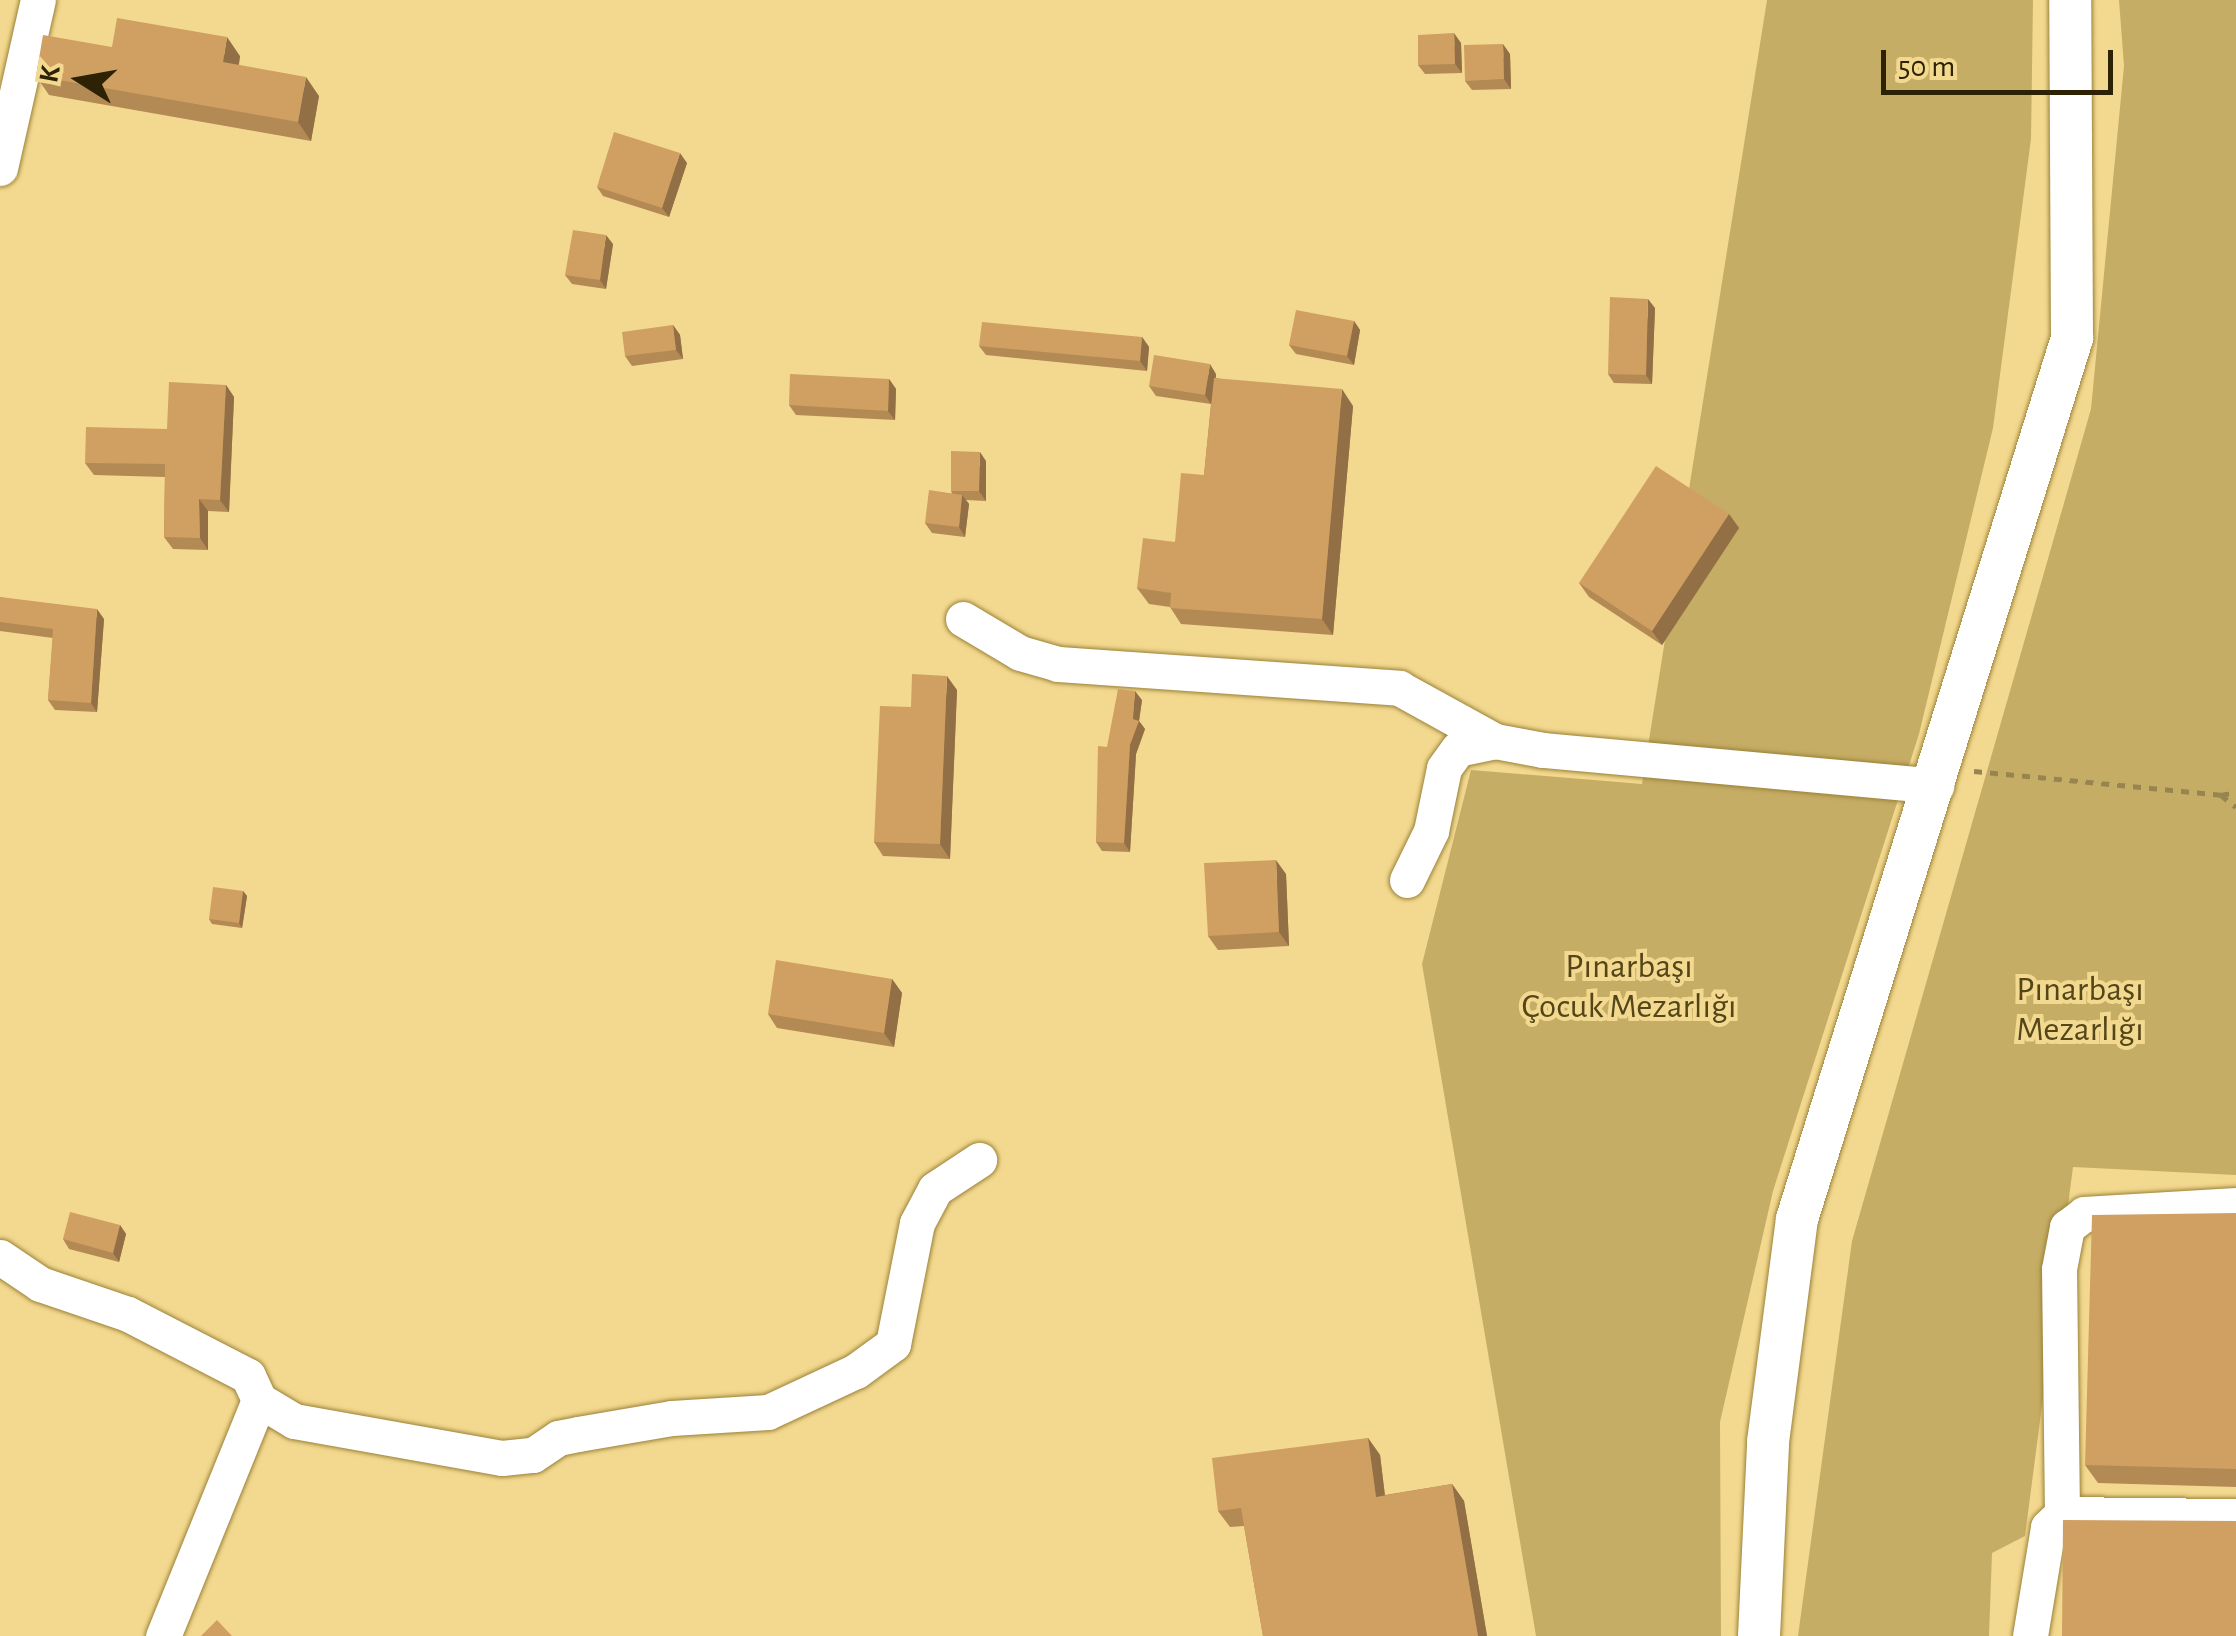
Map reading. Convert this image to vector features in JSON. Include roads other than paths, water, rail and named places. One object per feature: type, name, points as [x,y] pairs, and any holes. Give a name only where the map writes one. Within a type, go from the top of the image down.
[{"type":"main road","points":[[1759,1636],[1768,1442],[1797,1219],[2072,338],[2070,0]]},
{"type":"street","points":[[0,168],[38,0]]},
{"type":"street","points":[[963,619],[1020,652],[1058,664],[1399,688],[1495,741]]},
{"type":"street","points":[[1407,880],[1431,831],[1444,768],[1458,749],[1495,741],[1733,770],[1938,777]]},
{"type":"street","points":[[0,1257],[40,1284],[201,1348],[248,1376],[258,1400],[294,1421],[502,1458],[532,1456],[558,1438],[578,1434],[672,1418],[768,1412],[856,1371],[892,1344],[917,1223],[936,1189],[979,1160]]},
{"type":"street","points":[[2062,1514],[2059,1268],[2067,1227],[2084,1214],[2236,1206]]},
{"type":"street","points":[[163,1636],[258,1400]]},
{"type":"street","points":[[2030,1636],[2048,1527],[2062,1514],[2236,1516]]},
{"type":"park label","name":"Pınarbaşı Çocuk Mezarlığı","points":[[1629,987]]},
{"type":"park label","name":"Pınarbaşı Mezarlığı","points":[[2080,1010]]}]
